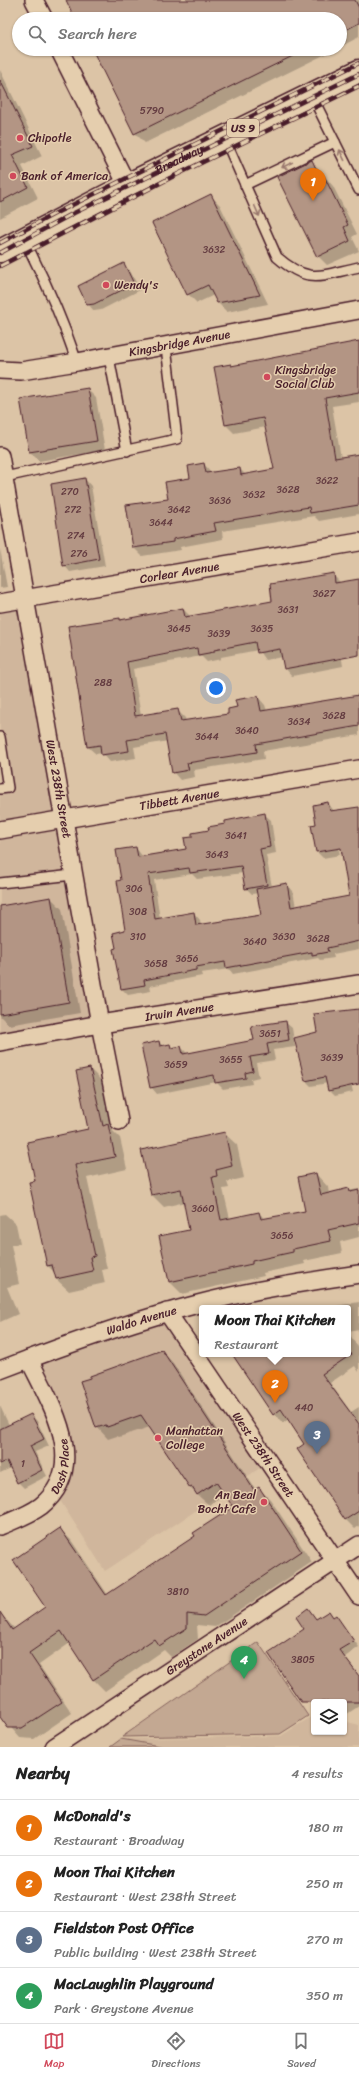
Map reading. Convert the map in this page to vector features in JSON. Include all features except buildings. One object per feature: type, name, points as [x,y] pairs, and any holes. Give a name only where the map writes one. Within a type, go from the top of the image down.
[{"type":"main road","name":"Broadway","points":[[0,251],[127,185],[359,71]]},
{"type":"street","points":[[34,0],[40,12]]},
{"type":"street","points":[[62,56],[127,185]]},
{"type":"street","name":"Kingsbridge Avenue","points":[[0,370],[21,371],[109,357],[359,310]]},
{"type":"street","name":"West 238th Street","points":[[0,456],[5,477],[73,875],[119,1121]]},
{"type":"street","name":"Corlear Avenue","points":[[0,603],[359,542]]},
{"type":"street","name":"Tibbett Avenue","points":[[0,830],[359,769]]},
{"type":"street","name":"Irwin Avenue","points":[[0,1042],[100,1024],[359,984]]},
{"type":"street","name":"Waldo Avenue","points":[[0,1370],[167,1312],[278,1286],[359,1274]]},
{"type":"street","name":"West 238th Street","points":[[167,1312],[359,1596]]},
{"type":"street","name":"Dash Place","points":[[0,1526],[29,1514],[42,1505],[54,1491],[62,1476],[65,1464],[65,1446],[62,1430],[29,1359]]},
{"type":"street","name":"Greystone Avenue","points":[[54,1747],[359,1545]]},
{"type":"lane","points":[[311,94],[359,190]]},
{"type":"lane","points":[[224,137],[277,257],[292,270],[314,277],[359,267]]},
{"type":"lane","points":[[245,185],[335,142]]},
{"type":"lane","points":[[23,238],[49,286],[63,319],[77,362]]},
{"type":"lane","points":[[5,477],[178,439],[166,347]]},
{"type":"lane","points":[[109,357],[128,450]]},
{"type":"lane","points":[[0,737],[8,788],[0,789]]},
{"type":"lane","points":[[0,883],[73,875]]},
{"type":"shaded area","points":[[26,599],[100,1024],[0,1042],[0,603]]},
{"type":"shaded area","name":"Manhattan College","points":[[167,1312],[269,1462],[105,1571],[54,1491],[65,1464],[29,1359]]},
{"type":"shaded area","points":[[258,1642],[308,1716],[280,1734],[122,1737]]},
{"type":"shaded area","points":[[311,1717],[311,1735],[347,1735],[347,1722],[359,1725],[359,1747],[110,1747],[121,1739],[281,1736]]},
{"type":"shaded area","points":[[121,1739],[165,1747],[110,1747]]},
{"type":"railway","points":[[0,243],[56,213],[359,63]]},
{"type":"railway","points":[[0,253],[74,213],[359,74]]},
{"type":"railway","points":[[0,266],[170,178],[359,86]]},
{"type":"place","name":"Chipotle","points":[[20,138]]},
{"type":"place","name":"Bank of America","points":[[13,176]]},
{"type":"place","name":"McDonald's","points":[[313,201]]},
{"type":"place","name":"Wendy's","points":[[106,285]]},
{"type":"place","name":"Kingsbridge Social Club","points":[[267,377]]},
{"type":"place","name":"Moon Thai Kitchen","points":[[275,1403]]},
{"type":"place","name":"Manhattan College","points":[[158,1438]]},
{"type":"place","name":"Fieldston Post Office","points":[[317,1454]]},
{"type":"place","name":"An Beal Bocht Cafe","points":[[264,1502]]},
{"type":"place","name":"MacLaughlin Playground","points":[[244,1679]]}]
